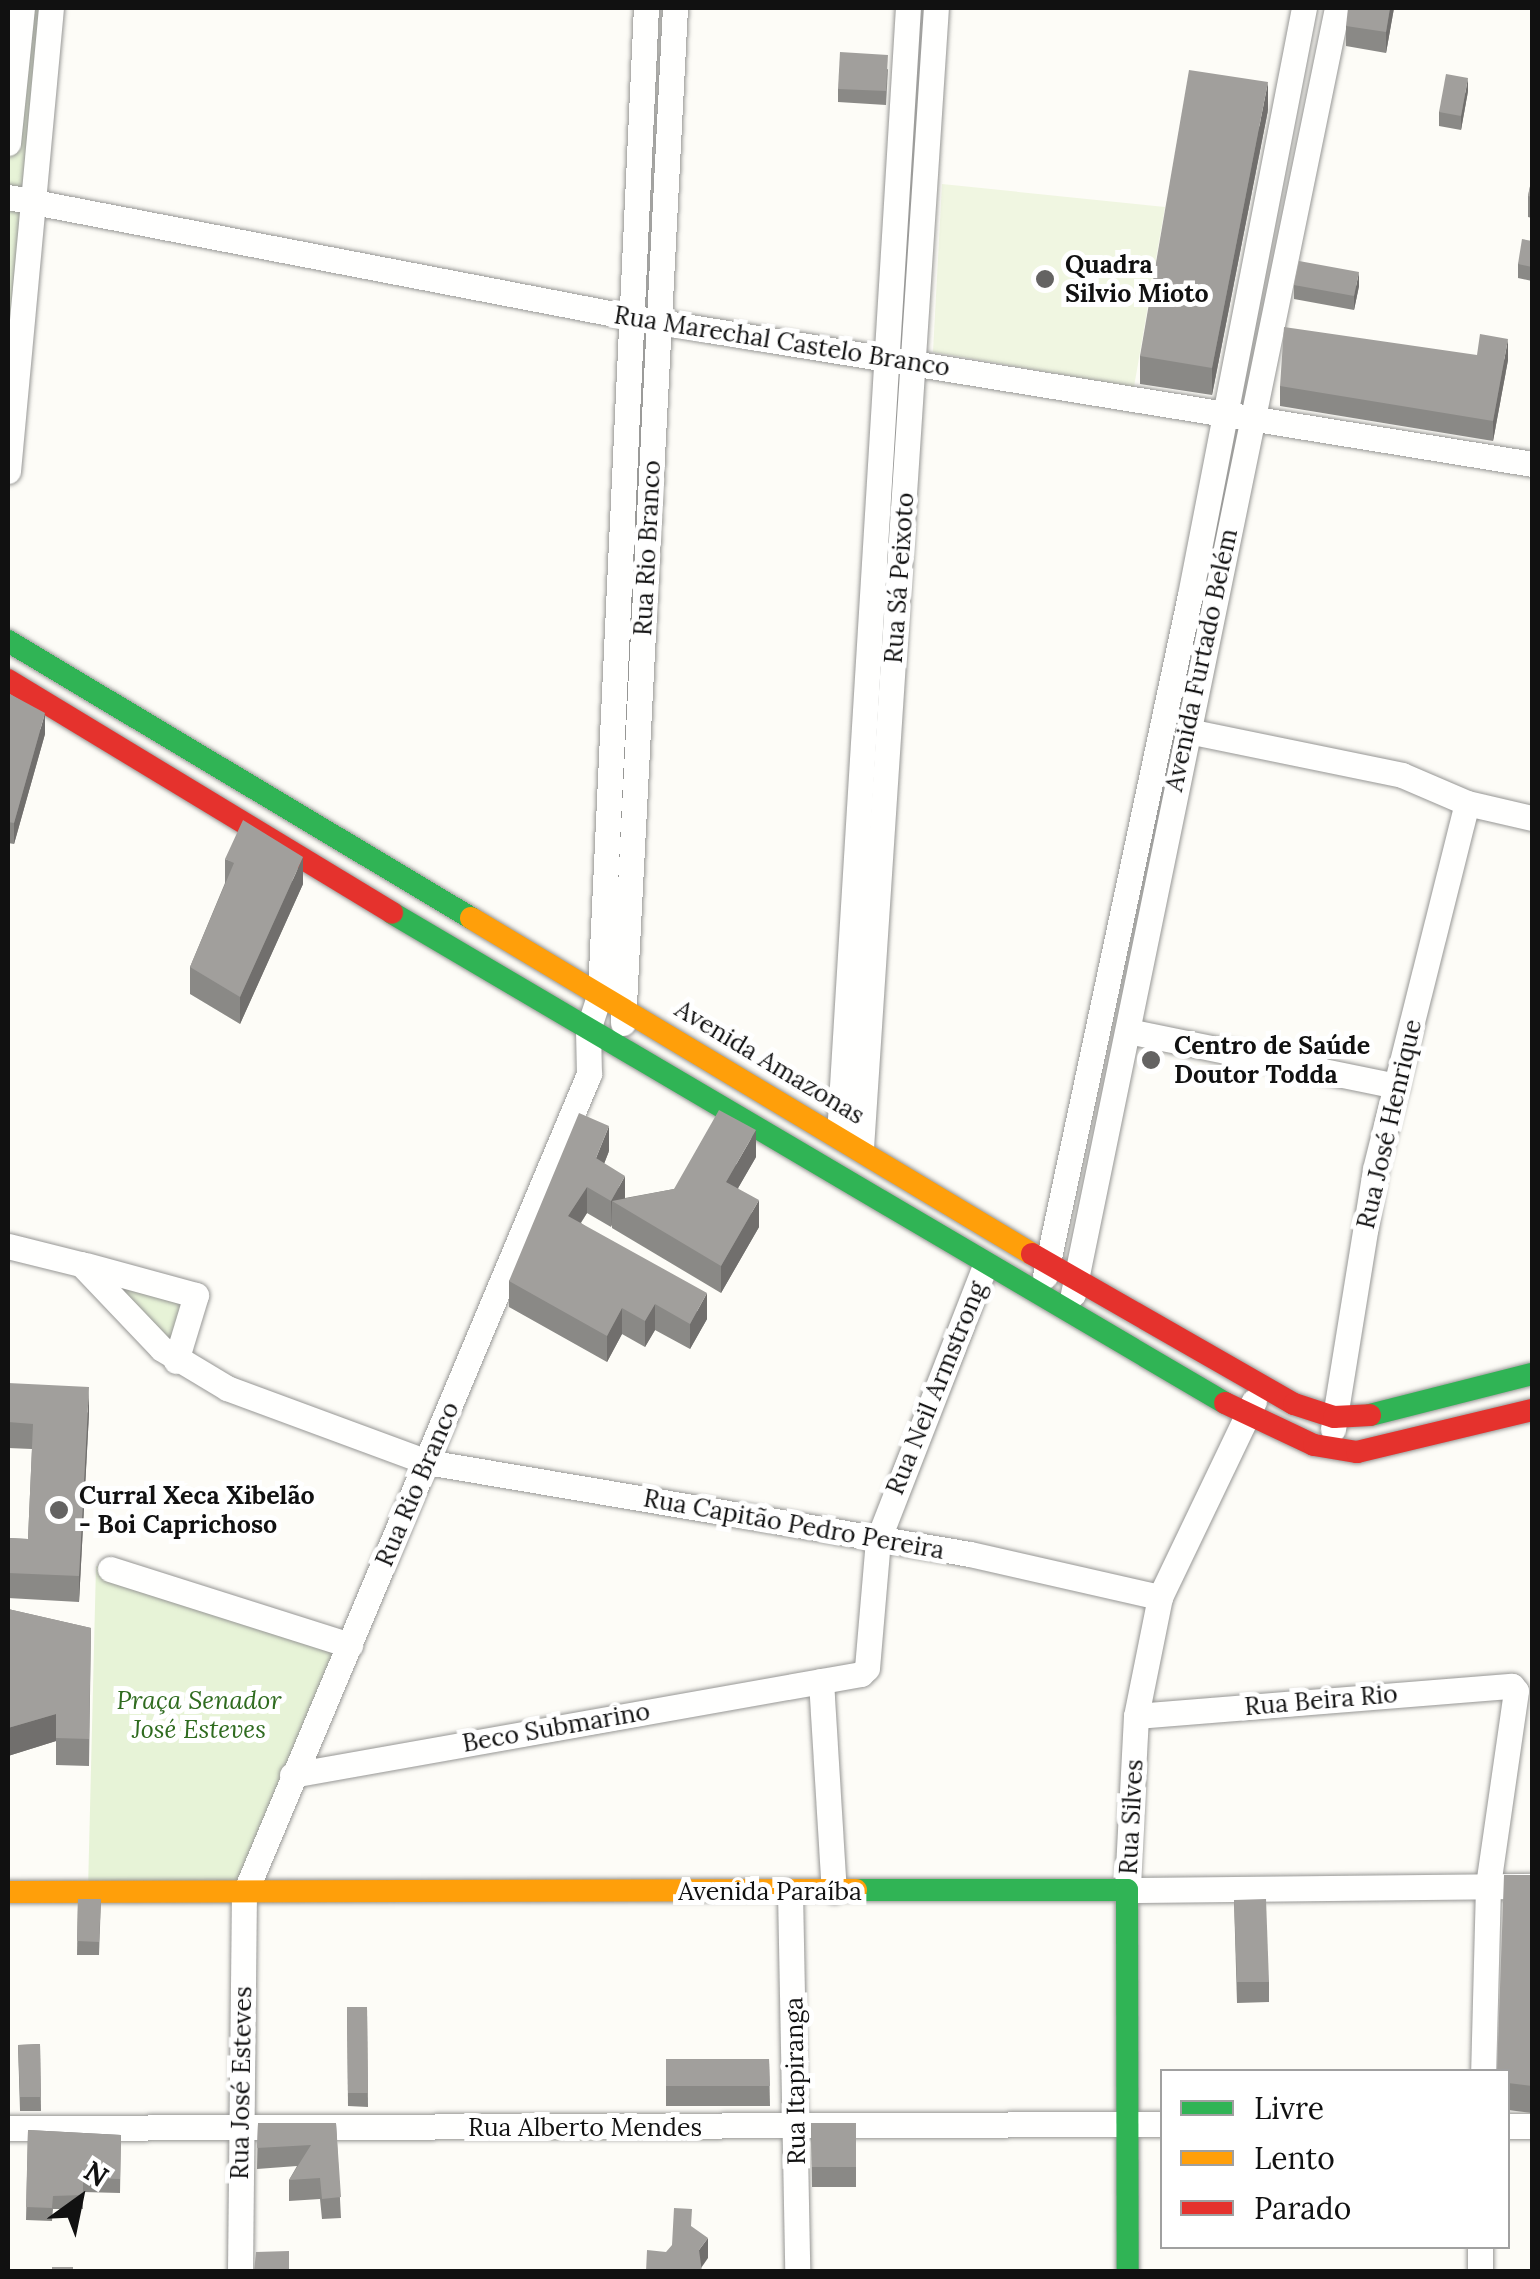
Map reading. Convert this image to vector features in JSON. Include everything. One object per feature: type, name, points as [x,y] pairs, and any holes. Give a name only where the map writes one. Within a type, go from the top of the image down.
[{"type":"street","points":[[8,142],[22,8]]},
{"type":"street","points":[[8,471],[51,8]]},
{"type":"street","name":"Rua Rio Branco","points":[[589,1074],[619,1048],[626,1008],[646,319],[646,8]]},
{"type":"street","name":"Rua Rio Branco","points":[[244,1895],[589,1074],[588,1030],[600,993],[646,319],[675,8]]},
{"type":"street","name":"Rua Sá Peixoto","points":[[902,360],[908,8]]},
{"type":"street","name":"Rua Sá Peixoto","points":[[850,1141],[902,360],[936,8]]},
{"type":"street","name":"Avenida Furtado Belém","points":[[1067,1313],[1077,1282],[1128,1031],[1220,417],[1304,8]]},
{"type":"street","name":"Avenida Furtado Belém","points":[[1040,1297],[1164,774],[1188,731],[1337,8]]},
{"type":"street","name":"Rua Marechal Castelo Branco","points":[[8,196],[646,319],[1220,417],[1532,464]]},
{"type":"street","name":"Avenida Amazonas","points":[[8,641],[1260,1388],[1334,1417],[1395,1409],[1532,1374]]},
{"type":"street","points":[[8,680],[985,1266],[1247,1416],[1331,1449],[1387,1449],[1532,1410]]},
{"type":"street","points":[[1188,731],[1402,775],[1468,803],[1532,818]]},
{"type":"street","name":"Rua José Henrique","points":[[1331,1449],[1367,1209],[1468,803]]},
{"type":"street","points":[[1128,1031],[1396,1086]]},
{"type":"street","points":[[8,1246],[193,1292],[197,1303],[176,1361]]},
{"type":"street","name":"Rua Capitão Pedro Pereira","points":[[81,1264],[176,1361],[256,1400],[427,1462],[878,1540],[1160,1596]]},
{"type":"street","name":"Rua Neil Armstrong","points":[[820,1681],[852,1679],[867,1668],[878,1540],[985,1266]]},
{"type":"street","name":"Rua Silves","points":[[1128,2272],[1127,1890],[1136,1716],[1160,1596],[1260,1388]]},
{"type":"street","points":[[110,1569],[350,1645]]},
{"type":"street","points":[[820,1681],[834,1891]]},
{"type":"street","name":"Beco Submarino","points":[[292,1775],[820,1681]]},
{"type":"street","name":"Rua Beira Rio","points":[[1136,1716],[1506,1684],[1516,1691],[1488,1886]]},
{"type":"street","points":[[1483,2069],[1488,1886]]},
{"type":"street","name":"Avenida Paraíba","points":[[8,1892],[244,1895],[1532,1886]]},
{"type":"street","name":"Rua Itapiranga","points":[[790,1891],[797,2272]]},
{"type":"street","name":"Rua José Esteves","points":[[240,2272],[244,1895]]},
{"type":"street","name":"Rua Alberto Mendes","points":[[8,2128],[1160,2124]]},
{"type":"green space","points":[[24,8],[51,8],[8,446],[8,163]]},
{"type":"green space","name":"Quadra Silvio Mioto","points":[[942,184],[1165,207],[1134,387],[933,352]]},
{"type":"green space","points":[[99,1266],[185,1286],[175,1355]]},
{"type":"green space","name":"Praça Senador José Esteves","points":[[96,1566],[343,1642],[244,1891],[88,1890]]},
{"type":"building","points":[[1348,8],[1390,8],[1386,32],[1346,26]]},
{"type":"building","points":[[840,52],[888,55],[886,91],[838,89]]},
{"type":"building","points":[[1189,70],[1268,82],[1212,368],[1140,356]]},
{"type":"building","points":[[1446,74],[1468,78],[1461,116],[1439,112]]},
{"type":"building","points":[[1522,239],[1532,241],[1532,267],[1518,264]]},
{"type":"building","points":[[1299,261],[1359,272],[1354,296],[1294,285]]},
{"type":"building","points":[[1284,327],[1477,355],[1480,334],[1508,339],[1493,421],[1280,386]]},
{"type":"building","points":[[8,693],[45,713],[14,823],[8,822]]},
{"type":"building","points":[[243,820],[303,857],[240,997],[190,967],[234,863],[225,859]]},
{"type":"building","points":[[719,1110],[756,1130],[726,1182],[759,1200],[721,1266],[612,1201],[674,1189]]},
{"type":"building","points":[[579,1113],[609,1126],[596,1158],[625,1176],[611,1201],[587,1187],[568,1216],[707,1293],[690,1324],[655,1304],[645,1321],[622,1308],[607,1336],[509,1281]]},
{"type":"building","points":[[8,1383],[89,1387],[79,1576],[8,1573],[8,1538],[28,1539],[33,1424],[8,1422]]},
{"type":"building","points":[[8,1609],[91,1628],[89,1739],[56,1738],[56,1714],[8,1728]]},
{"type":"building","points":[[1504,1875],[1532,1875],[1532,2086],[1510,2083],[1510,2069],[1497,2069]]},
{"type":"building","points":[[78,1899],[101,1899],[99,1942],[77,1941]]},
{"type":"building","points":[[1266,1899],[1269,1982],[1237,1982],[1234,1900]]},
{"type":"building","points":[[347,2007],[367,2007],[368,2093],[348,2093]]},
{"type":"building","points":[[40,2044],[41,2097],[20,2097],[18,2045]]},
{"type":"building","points":[[666,2059],[769,2059],[770,2086],[666,2086]]},
{"type":"building","points":[[258,2123],[336,2123],[341,2197],[322,2199],[320,2178],[289,2180],[311,2145],[257,2148]]},
{"type":"building","points":[[811,2123],[856,2123],[856,2167],[812,2167]]},
{"type":"building","points":[[28,2130],[121,2135],[120,2179],[83,2178],[83,2195],[53,2196],[52,2208],[26,2207]]},
{"type":"building","points":[[674,2208],[692,2209],[691,2226],[708,2238],[699,2250],[702,2272],[646,2272],[647,2250],[666,2252],[672,2245]]},
{"type":"building","points":[[289,2251],[289,2272],[254,2272],[256,2252]]},
{"type":"building","points":[[52,2267],[73,2267],[73,2272],[52,2272]]},
{"type":"traffic: fast","points":[[8,641],[471,918]]},
{"type":"traffic: fast","points":[[392,913],[1225,1403]]},
{"type":"traffic: fast","points":[[1370,1415],[1532,1374]]},
{"type":"traffic: fast","points":[[856,1890],[1127,1890],[1128,2272]]},
{"type":"traffic: slow","points":[[471,918],[1032,1254]]},
{"type":"traffic: slow","points":[[8,1892],[856,1890]]},
{"type":"traffic: jam","points":[[8,680],[392,913]]},
{"type":"traffic: jam","points":[[1032,1254],[1294,1404],[1334,1417],[1370,1415]]},
{"type":"traffic: jam","points":[[1225,1403],[1314,1445],[1357,1452],[1532,1410]]},
{"type":"place","name":"Quadra Silvio Mioto","points":[[1045,279]]},
{"type":"place","name":"Centro de Saúde Doutor Todda","points":[[1151,1060]]},
{"type":"place","name":"Curral Xeca Xibelão - Boi Caprichoso","points":[[59,1510]]}]
